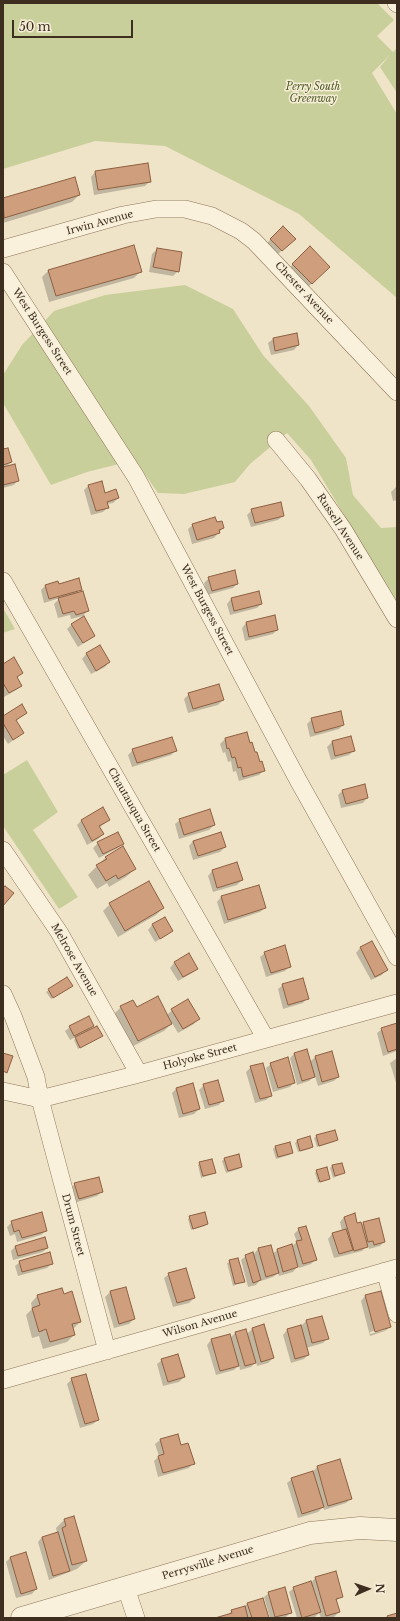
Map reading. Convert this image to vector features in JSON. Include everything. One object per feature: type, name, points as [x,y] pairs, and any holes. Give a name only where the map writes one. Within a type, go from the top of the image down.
[{"type":"street","name":"Irwin Avenue","points":[[3,249],[123,215],[170,208],[198,212]]},
{"type":"street","name":"Chester Avenue","points":[[198,212],[227,222],[242,231],[254,241],[397,392]]},
{"type":"street","name":"West Burgess Street","points":[[3,272],[136,478],[298,780],[397,957]]},
{"type":"street","name":"Russell Avenue","points":[[276,440],[308,479],[343,529],[397,619]]},
{"type":"street","name":"Chautauqua Street","points":[[3,581],[266,1039]]},
{"type":"street","name":"Melrose Avenue","points":[[3,850],[59,932],[139,1074]]},
{"type":"street","name":"Drum Street","points":[[3,994],[36,1077],[40,1099],[107,1350]]},
{"type":"street","name":"Holyoke Street","points":[[3,1091],[40,1099],[139,1074],[397,1003]]},
{"type":"street","name":"Wilson Avenue","points":[[3,1380],[391,1269]]},
{"type":"street","points":[[391,1269],[397,1314]]},
{"type":"street","name":"Perrysville Avenue","points":[[22,1618],[310,1533],[360,1528],[397,1530]]},
{"type":"street","points":[[126,1588],[136,1618]]},
{"type":"green space","name":"Perry South Greenway","points":[[3,3],[377,3],[394,20],[377,36],[393,52],[397,48],[397,93],[380,67],[390,55],[372,73],[397,114],[397,298],[299,214],[165,146],[95,141],[3,169]]},
{"type":"green space","points":[[185,285],[233,309],[263,355],[309,406],[346,458],[353,495],[381,528],[397,527],[397,603],[311,460],[287,433],[250,464],[235,482],[184,494],[158,493],[135,460],[87,472],[51,485],[3,403],[3,375],[22,345],[54,311],[105,295]]},
{"type":"green space","points":[[3,608],[15,629],[3,633]]},
{"type":"green space","points":[[27,760],[58,812],[33,830],[78,897],[59,909],[3,826],[3,775]]},
{"type":"building","points":[[148,163],[151,182],[98,190],[95,171]]},
{"type":"building","points":[[75,177],[80,195],[4,218],[3,198]]},
{"type":"building","points":[[283,226],[296,239],[282,251],[270,239]]},
{"type":"building","points":[[134,245],[142,272],[56,296],[48,270]]},
{"type":"building","points":[[310,246],[330,267],[312,284],[292,264]]},
{"type":"building","points":[[157,248],[182,252],[179,272],[153,267]]},
{"type":"building","points":[[297,333],[299,345],[275,351],[273,338]]},
{"type":"building","points":[[8,448],[12,462],[3,465],[3,449]]},
{"type":"building","points":[[15,464],[19,481],[3,485],[3,467]]},
{"type":"building","points":[[102,481],[105,493],[116,489],[119,498],[107,502],[109,508],[96,511],[88,485]]},
{"type":"building","points":[[281,502],[284,516],[255,523],[251,509]]},
{"type":"building","points":[[215,517],[217,522],[222,521],[224,528],[219,530],[220,533],[197,540],[192,524]]},
{"type":"building","points":[[235,570],[238,584],[212,591],[208,577]]},
{"type":"building","points":[[79,578],[82,590],[49,599],[45,585],[58,581],[59,584]]},
{"type":"building","points":[[83,591],[89,611],[76,615],[74,611],[63,614],[58,598]]},
{"type":"building","points":[[259,591],[262,604],[234,611],[231,598]]},
{"type":"building","points":[[275,615],[278,630],[249,637],[246,622]]},
{"type":"building","points":[[84,616],[95,636],[83,643],[71,624]]},
{"type":"building","points":[[100,645],[110,662],[96,671],[86,653]]},
{"type":"building","points":[[14,657],[23,673],[17,677],[22,686],[9,693],[3,683],[3,664]]},
{"type":"building","points":[[219,684],[224,700],[193,709],[188,693]]},
{"type":"building","points":[[22,704],[27,713],[16,720],[24,733],[13,740],[3,723],[3,716]]},
{"type":"building","points":[[341,711],[344,725],[315,733],[311,718]]},
{"type":"building","points":[[247,732],[250,743],[252,742],[260,762],[262,761],[265,771],[243,777],[241,767],[238,768],[235,757],[232,758],[229,748],[227,749],[225,738]]},
{"type":"building","points":[[351,736],[355,751],[335,756],[332,741]]},
{"type":"building","points":[[172,737],[177,751],[137,763],[132,749]]},
{"type":"building","points":[[365,784],[368,798],[346,804],[342,790]]},
{"type":"building","points":[[103,807],[110,820],[99,826],[104,834],[92,841],[81,820]]},
{"type":"building","points":[[210,809],[215,825],[184,835],[179,819]]},
{"type":"building","points":[[118,832],[124,844],[103,854],[97,842]]},
{"type":"building","points":[[221,832],[226,847],[198,856],[193,841]]},
{"type":"building","points":[[123,846],[136,869],[118,879],[116,875],[106,881],[96,865],[107,859],[105,857]]},
{"type":"building","points":[[237,862],[243,880],[217,888],[212,870]]},
{"type":"building","points":[[149,881],[164,908],[125,931],[109,903]]},
{"type":"building","points":[[259,885],[266,908],[228,920],[221,896]]},
{"type":"building","points":[[5,886],[14,893],[3,906],[3,888]]},
{"type":"building","points":[[165,917],[173,931],[160,939],[152,924]]},
{"type":"building","points":[[372,941],[388,970],[375,977],[360,947]]},
{"type":"building","points":[[285,945],[291,967],[271,973],[264,952]]},
{"type":"building","points":[[189,953],[198,969],[183,977],[174,962]]},
{"type":"building","points":[[67,977],[73,986],[53,998],[48,989]]},
{"type":"building","points":[[303,978],[309,999],[288,1005],[282,984]]},
{"type":"building","points":[[158,996],[172,1024],[138,1041],[120,1006],[133,1000],[137,1007]]},
{"type":"building","points":[[188,999],[200,1019],[183,1029],[171,1009]]},
{"type":"building","points":[[89,1016],[94,1026],[74,1036],[69,1026]]},
{"type":"building","points":[[397,1023],[397,1049],[388,1052],[381,1028]]},
{"type":"building","points":[[97,1026],[103,1036],[80,1048],[75,1037]]},
{"type":"building","points":[[307,1049],[315,1077],[302,1081],[294,1053]]},
{"type":"building","points":[[332,1051],[339,1077],[322,1082],[315,1056]]},
{"type":"building","points":[[3,1053],[13,1056],[7,1073],[3,1071]]},
{"type":"building","points":[[288,1057],[295,1083],[278,1088],[270,1063]]},
{"type":"building","points":[[263,1063],[272,1096],[260,1099],[250,1066]]},
{"type":"building","points":[[218,1080],[224,1101],[209,1105],[203,1084]]},
{"type":"building","points":[[193,1083],[200,1109],[183,1114],[176,1088]]},
{"type":"building","points":[[335,1130],[338,1140],[319,1146],[316,1135]]},
{"type":"building","points":[[310,1136],[313,1147],[300,1151],[297,1140]]},
{"type":"building","points":[[290,1142],[293,1153],[278,1157],[275,1146]]},
{"type":"building","points":[[239,1154],[242,1167],[228,1171],[224,1158]]},
{"type":"building","points":[[212,1159],[216,1173],[203,1176],[199,1162]]},
{"type":"building","points":[[342,1163],[345,1173],[335,1176],[332,1165]]},
{"type":"building","points":[[327,1167],[330,1179],[320,1182],[316,1170]]},
{"type":"building","points":[[99,1177],[103,1192],[79,1199],[74,1183]]},
{"type":"building","points":[[42,1212],[47,1231],[22,1238],[19,1230],[14,1232],[11,1221]]},
{"type":"building","points":[[205,1212],[208,1224],[193,1229],[189,1216]]},
{"type":"building","points":[[355,1213],[357,1223],[361,1222],[368,1247],[354,1251],[344,1217]]},
{"type":"building","points":[[379,1218],[385,1242],[374,1245],[373,1241],[368,1242],[363,1222]]},
{"type":"building","points":[[306,1226],[317,1260],[303,1264],[296,1241],[302,1240],[298,1228]]},
{"type":"building","points":[[346,1229],[353,1250],[339,1254],[332,1233]]},
{"type":"building","points":[[45,1237],[48,1248],[18,1256],[15,1246]]},
{"type":"building","points":[[292,1244],[298,1267],[283,1272],[277,1249]]},
{"type":"building","points":[[271,1245],[279,1273],[266,1277],[258,1248]]},
{"type":"building","points":[[50,1252],[53,1264],[22,1272],[19,1261]]},
{"type":"building","points":[[253,1252],[261,1280],[253,1283],[245,1255]]},
{"type":"building","points":[[238,1258],[245,1282],[235,1284],[229,1260]]},
{"type":"building","points":[[186,1268],[195,1298],[177,1303],[168,1273]]},
{"type":"building","points":[[126,1287],[135,1319],[119,1324],[110,1291]]},
{"type":"building","points":[[62,1288],[64,1294],[72,1291],[81,1322],[72,1324],[75,1335],[50,1342],[46,1329],[39,1332],[32,1308],[40,1305],[37,1295]]},
{"type":"building","points":[[381,1291],[391,1327],[375,1332],[365,1295]]},
{"type":"building","points":[[322,1316],[329,1339],[312,1343],[306,1320]]},
{"type":"building","points":[[264,1324],[274,1358],[261,1362],[252,1328]]},
{"type":"building","points":[[301,1325],[309,1355],[295,1359],[287,1329]]},
{"type":"building","points":[[246,1329],[256,1363],[245,1366],[235,1332]]},
{"type":"building","points":[[230,1334],[239,1366],[220,1371],[211,1339]]},
{"type":"building","points":[[178,1354],[185,1377],[168,1382],[161,1359]]},
{"type":"building","points":[[86,1374],[99,1420],[85,1424],[71,1378]]},
{"type":"building","points":[[178,1434],[181,1445],[188,1443],[195,1464],[163,1473],[158,1456],[164,1454],[160,1439]]},
{"type":"building","points":[[340,1459],[352,1499],[328,1506],[317,1466]]},
{"type":"building","points":[[313,1471],[324,1507],[302,1514],[291,1478]]},
{"type":"building","points":[[74,1516],[87,1561],[72,1565],[62,1528],[66,1526],[64,1519]]},
{"type":"building","points":[[58,1532],[70,1571],[53,1576],[42,1537]]},
{"type":"building","points":[[26,1552],[37,1589],[21,1594],[10,1557]]},
{"type":"building","points":[[336,1571],[343,1597],[336,1599],[340,1612],[326,1616],[315,1577]]},
{"type":"building","points":[[311,1581],[321,1612],[302,1618],[293,1587]]},
{"type":"building","points":[[285,1587],[292,1613],[275,1617],[268,1592]]},
{"type":"building","points":[[263,1598],[269,1618],[252,1618],[247,1603]]},
{"type":"building","points":[[245,1606],[248,1618],[215,1618],[232,1613],[231,1610]]},
{"type":"building","points":[[397,1613],[397,1618],[388,1618],[387,1616]]}]
